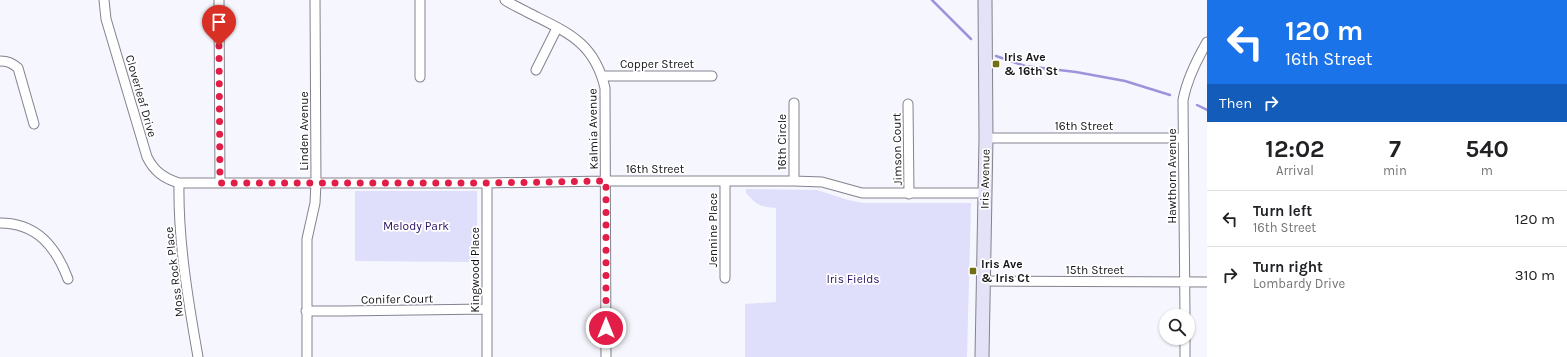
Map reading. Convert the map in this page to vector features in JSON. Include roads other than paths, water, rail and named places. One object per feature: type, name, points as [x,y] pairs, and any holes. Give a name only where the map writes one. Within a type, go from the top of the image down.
[{"type":"main road","name":"Iris Avenue","points":[[982,357],[986,138],[985,0]]},
{"type":"street","name":"Cloverleaf Drive","points":[[104,0],[106,18],[147,157],[159,174],[168,180],[179,183]]},
{"type":"street","points":[[219,0],[220,183]]},
{"type":"street","name":"Linden Avenue","points":[[306,357],[307,239],[315,203],[316,183],[315,0]]},
{"type":"street","points":[[420,0],[420,77]]},
{"type":"street","name":"Kalmia Avenue","points":[[505,0],[577,39],[596,61],[602,76],[605,88],[606,357]]},
{"type":"street","points":[[536,70],[557,28]]},
{"type":"street","name":"Hawthorn Avenue","points":[[1185,309],[1183,100],[1186,85],[1191,72],[1207,42]]},
{"type":"street","points":[[0,61],[13,63],[18,68],[34,124]]},
{"type":"street","name":"Copper Street","points":[[602,76],[712,76]]},
{"type":"street","name":"16th Circle","points":[[794,103],[794,180]]},
{"type":"street","name":"Jimson Court","points":[[908,104],[909,194]]},
{"type":"street","name":"16th Street","points":[[986,138],[1183,138]]},
{"type":"street","name":"16th Street","points":[[179,183],[487,183],[794,180],[822,182],[862,193],[985,193]]},
{"type":"street","name":"Jennine Place","points":[[725,181],[725,278]]},
{"type":"street","name":"Moss Rock Place","points":[[179,183],[180,221],[186,282],[198,357]]},
{"type":"street","name":"Kingwood Place","points":[[487,183],[487,357]]},
{"type":"street","points":[[0,223],[21,226],[34,231],[45,239],[55,250],[62,262],[68,279]]},
{"type":"street","name":"15th Street","points":[[983,281],[1207,282]]},
{"type":"street","name":"Conifer Court","points":[[306,311],[487,309]]},
{"type":"street","points":[[1185,345],[1185,357]]},
{"type":"waterway","points":[[932,0],[971,39]]},
{"type":"waterway","points":[[996,56],[1025,66],[1076,72],[1125,81],[1170,95]]},
{"type":"waterway","points":[[1197,105],[1207,110]]},
{"type":"place","name":"Iris Ave & 16th St","points":[[996,64]]},
{"type":"place","name":"Iris Ave & Iris Ct","points":[[973,271]]},
{"type":"park label","name":"Melody Park","points":[[416,226]]},
{"type":"park label","name":"Iris Fields","points":[[853,279]]}]
